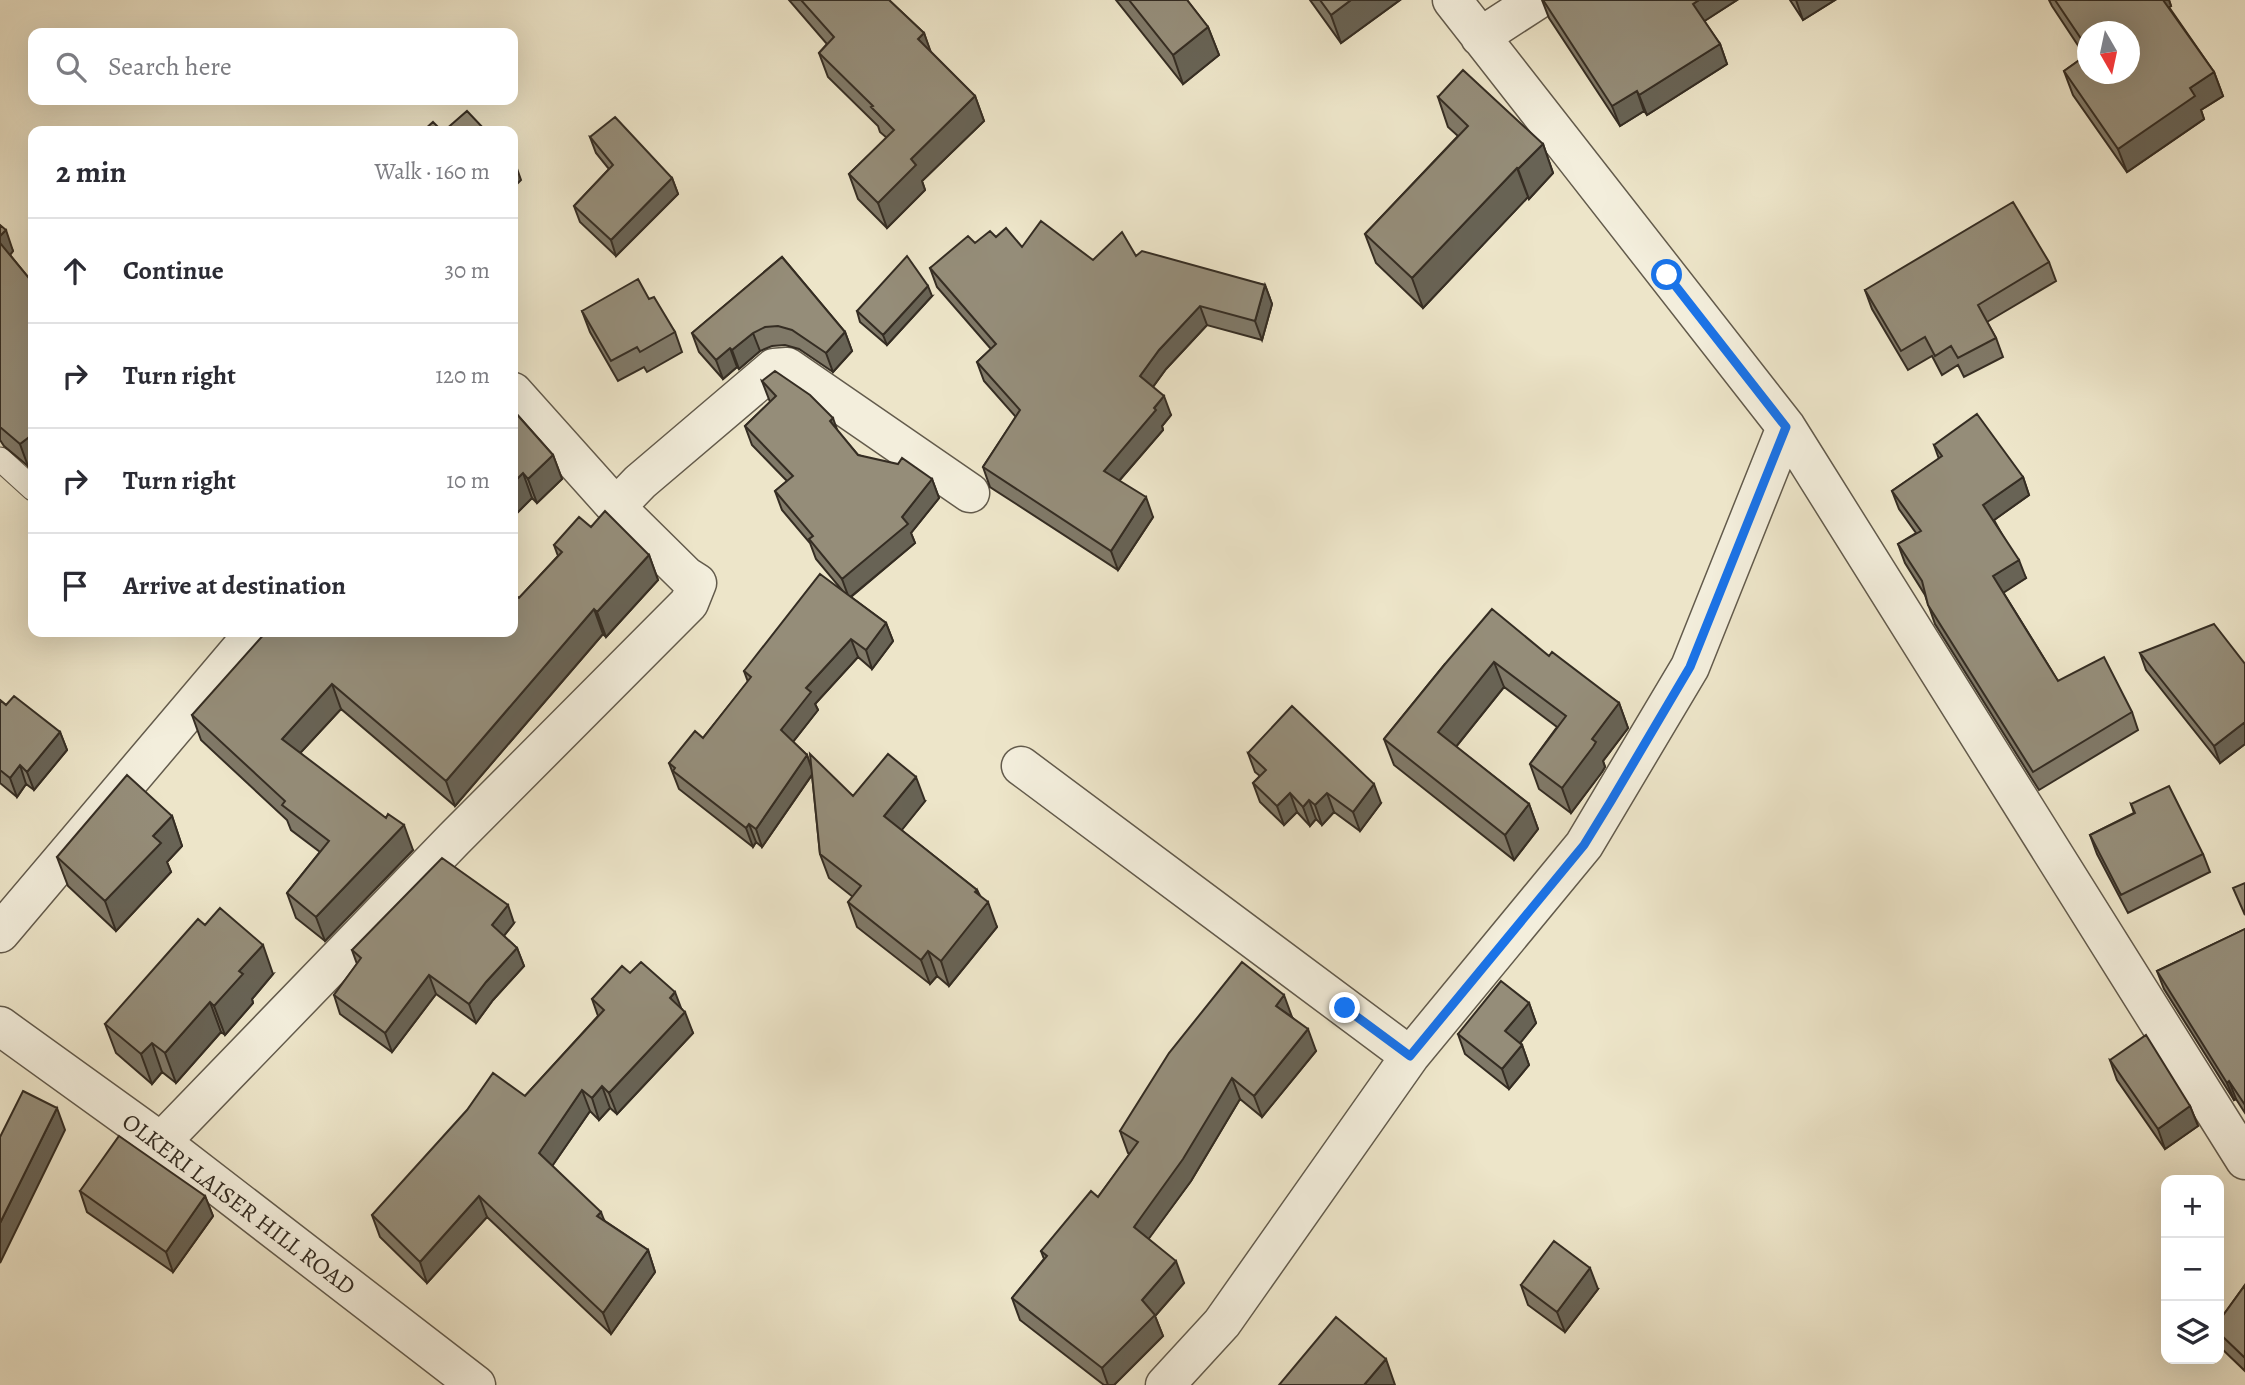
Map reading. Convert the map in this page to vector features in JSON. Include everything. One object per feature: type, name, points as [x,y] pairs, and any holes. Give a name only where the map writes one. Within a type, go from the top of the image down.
[{"type":"street","points":[[1452,0],[1786,427],[2245,1160]]},
{"type":"street","points":[[1480,37],[1537,0]]},
{"type":"street","points":[[616,507],[640,482],[775,368],[787,367],[970,493]]},
{"type":"street","points":[[161,1142],[454,839],[689,603],[697,583],[686,576],[616,507],[518,398]]},
{"type":"street","points":[[1165,1385],[1222,1323],[1410,1056],[1584,845],[1690,667],[1786,427]]},
{"type":"street","points":[[0,933],[251,637]]},
{"type":"street","points":[[1021,766],[1410,1056]]},
{"type":"street","name":"OLKERI LAISER HILL ROAD","points":[[0,1026],[161,1142],[476,1385]]},
{"type":"lane","points":[[0,459],[28,484]]},
{"type":"building","points":[[801,0],[889,0],[924,33],[918,39],[975,96],[911,159],[916,165],[878,203],[849,174],[894,130],[819,53],[834,37]]},
{"type":"building","points":[[1129,0],[1187,0],[1208,27],[1173,55]]},
{"type":"building","points":[[1320,0],[1351,0],[1331,15]]},
{"type":"building","points":[[1543,0],[1699,0],[1693,4],[1720,44],[1639,95],[1637,91],[1612,106]]},
{"type":"building","points":[[2055,0],[2163,0],[2214,72],[2190,88],[2195,96],[2118,149],[2064,71],[2077,62],[2077,84],[2140,84],[2140,21],[2077,21],[2077,33]]},
{"type":"building","points":[[1463,70],[1543,144],[1412,278],[1365,234],[1468,126],[1438,97]]},
{"type":"building","points":[[467,111],[481,126],[450,126]]},
{"type":"building","points":[[615,117],[672,178],[611,240],[574,206],[613,165],[590,137]]},
{"type":"building","points":[[2013,202],[2049,262],[1978,305],[1996,338],[1958,358],[1951,346],[1935,356],[1925,337],[1901,351],[1865,290]]},
{"type":"building","points":[[1041,221],[1093,260],[1122,232],[1136,256],[1142,251],[1265,285],[1255,321],[1200,306],[1159,350],[1140,376],[1164,396],[1154,408],[1156,410],[1104,471],[1146,497],[1111,551],[983,467],[1020,410],[977,362],[996,344],[930,268],[968,236],[975,243],[990,231],[996,237],[1006,228],[1022,247]]},
{"type":"building","points":[[0,225],[6,230],[0,236]]},
{"type":"building","points":[[0,243],[28,277],[28,438],[20,444],[0,427]]},
{"type":"building","points":[[907,256],[928,286],[883,335],[857,311]]},
{"type":"building","points":[[782,257],[845,332],[826,353],[792,330],[778,326],[765,327],[732,350],[730,348],[716,360],[692,333]]},
{"type":"building","points":[[638,279],[649,299],[654,297],[675,332],[640,352],[637,347],[611,361],[582,311]]},
{"type":"building","points":[[775,371],[810,395],[833,418],[830,421],[858,455],[898,464],[902,458],[932,479],[902,517],[908,524],[842,579],[809,539],[813,536],[775,491],[793,476],[745,426],[776,396],[762,381]]},
{"type":"building","points":[[1977,414],[2023,477],[1983,505],[2019,560],[1993,576],[2058,681],[2104,657],[2132,712],[2033,772],[1928,605],[1922,581],[1898,544],[1921,531],[1892,491],[1942,456],[1934,445]]},
{"type":"building","points":[[518,416],[553,455],[528,479],[523,473],[518,478]]},
{"type":"building","points":[[605,511],[649,555],[597,612],[594,609],[446,781],[332,684],[282,739],[386,818],[388,814],[404,825],[316,917],[287,893],[329,841],[282,805],[285,801],[192,715],[262,637],[518,637],[518,597],[562,552],[554,545],[579,517],[591,527]]},
{"type":"building","points":[[820,574],[886,623],[866,650],[851,639],[806,688],[811,692],[781,730],[807,755],[756,829],[749,824],[746,828],[673,771],[675,768],[669,763],[695,731],[703,738],[751,677],[744,671]]},
{"type":"building","points":[[1492,609],[1549,656],[1552,652],[1619,703],[1592,739],[1596,742],[1593,747],[1562,788],[1530,764],[1566,716],[1494,662],[1438,732],[1529,804],[1505,835],[1384,739]]},
{"type":"building","points":[[2214,624],[2245,664],[2245,722],[2214,746],[2140,653]]},
{"type":"building","points":[[14,696],[60,732],[27,772],[20,765],[10,778],[0,770],[0,700],[6,705]]},
{"type":"building","points":[[1292,706],[1374,784],[1353,812],[1327,793],[1315,805],[1309,800],[1303,807],[1290,793],[1277,806],[1253,783],[1266,770],[1248,753]]},
{"type":"building","points":[[810,754],[853,796],[888,754],[916,777],[884,816],[977,890],[975,892],[988,902],[941,961],[928,951],[921,960],[848,902],[861,886],[820,854]]},
{"type":"building","points":[[127,775],[172,816],[153,836],[161,843],[105,901],[57,857]]},
{"type":"building","points":[[2169,786],[2203,854],[2121,895],[2090,835],[2135,813],[2131,804]]},
{"type":"building","points":[[442,858],[508,905],[492,925],[517,948],[469,1004],[429,975],[385,1033],[334,995],[361,958],[352,950]]},
{"type":"building","points":[[2245,883],[2245,915],[2233,888]]},
{"type":"building","points":[[220,908],[263,945],[239,971],[243,974],[214,1006],[210,1002],[165,1053],[152,1043],[141,1054],[105,1024],[198,919],[205,925]]},
{"type":"building","points":[[2245,929],[2245,1105],[2229,1081],[2227,1083],[2157,971]]},
{"type":"building","points":[[641,962],[675,992],[670,998],[685,1012],[609,1093],[602,1086],[592,1098],[582,1090],[539,1153],[601,1212],[597,1216],[648,1250],[603,1313],[479,1196],[420,1262],[372,1215],[467,1110],[493,1073],[525,1096],[604,1010],[592,999],[622,966],[630,973]]},
{"type":"building","points":[[1242,962],[1284,995],[1276,1006],[1308,1029],[1254,1096],[1232,1078],[1183,1159],[1134,1227],[1176,1261],[1142,1300],[1155,1315],[1102,1368],[1012,1298],[1047,1256],[1041,1251],[1091,1191],[1098,1197],[1138,1142],[1120,1131],[1169,1053]]},
{"type":"building","points":[[1501,981],[1529,1003],[1505,1031],[1522,1045],[1502,1069],[1458,1034]]},
{"type":"building","points":[[2146,1035],[2190,1106],[2158,1129],[2110,1060]]},
{"type":"building","points":[[23,1091],[57,1108],[0,1223],[0,1137]]},
{"type":"building","points":[[119,1136],[205,1196],[166,1252],[80,1191]]},
{"type":"building","points":[[1554,1241],[1590,1268],[1557,1312],[1521,1285]]},
{"type":"building","points":[[2245,1285],[2245,1358],[2224,1338],[2224,1314]]},
{"type":"building","points":[[1336,1317],[1386,1359],[1364,1385],[1279,1385]]},
{"type":"route","points":[[1345,1008],[1410,1056],[1584,845],[1690,667],[1786,427],[1667,275]]}]
